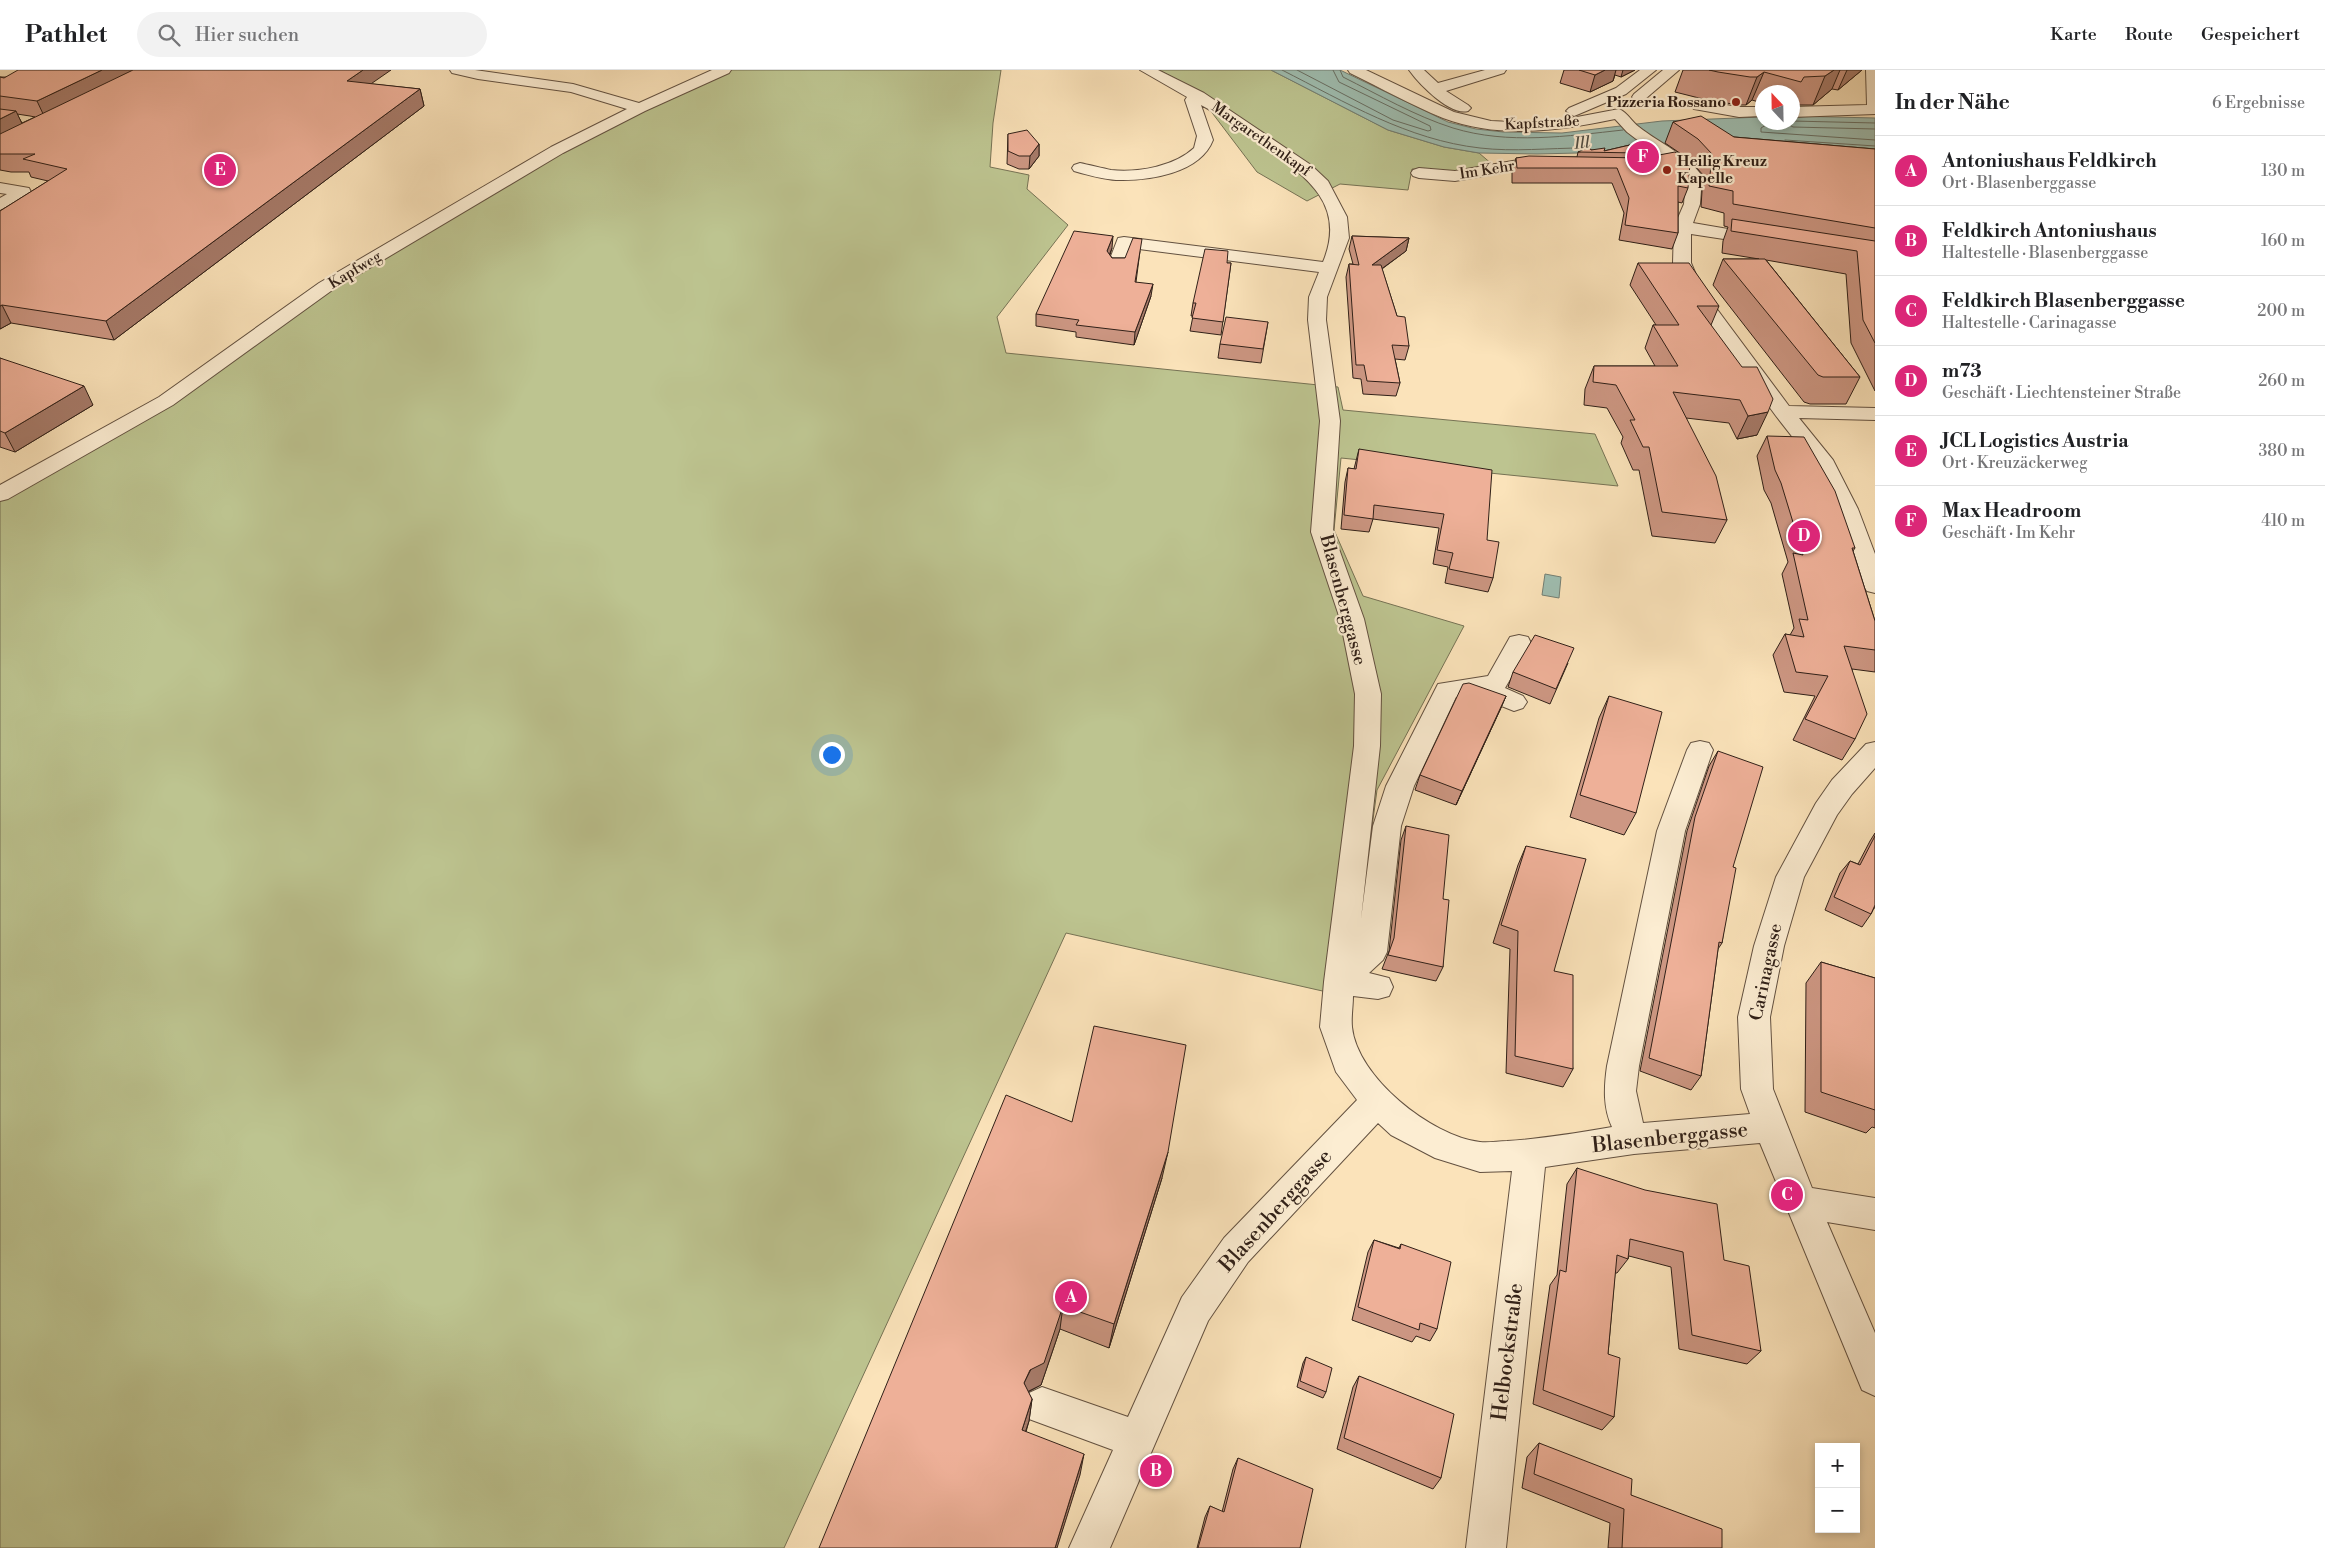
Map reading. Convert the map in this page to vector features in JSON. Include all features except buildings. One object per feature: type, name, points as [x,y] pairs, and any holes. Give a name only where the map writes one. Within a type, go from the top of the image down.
[{"type":"street","points":[[457,70],[573,88],[640,108]]},
{"type":"street","name":"Kapfweg","points":[[0,494],[166,401],[325,288],[557,150],[640,108],[724,70]]},
{"type":"street","name":"Margarethenkapf","points":[[1147,70],[1199,96],[1305,168],[1322,184]]},
{"type":"street","name":"Kapfstraße","points":[[1355,70],[1450,115],[1476,123],[1511,127],[1560,126],[1621,117]]},
{"type":"street","points":[[1416,70],[1446,99],[1466,109],[1497,116],[1540,118],[1571,113],[1594,103],[1620,91],[1644,76],[1649,70]]},
{"type":"street","points":[[1436,88],[1454,85],[1499,70]]},
{"type":"street","points":[[1672,70],[1621,117],[1694,176],[1692,204],[1683,227],[1682,263],[1693,290],[1783,412],[1822,460],[1841,494],[1857,532],[1875,586]]},
{"type":"street","points":[[1800,112],[1875,108],[1875,80],[1868,71]]},
{"type":"street","name":"Margarethenkapf","points":[[1080,168],[1116,175],[1170,168],[1194,158],[1202,151],[1206,139],[1192,100],[1199,96]]},
{"type":"street","points":[[1699,106],[1739,112],[1755,112]]},
{"type":"street","points":[[1649,164],[1674,159]]},
{"type":"street","name":"Im Kehr","points":[[1419,173],[1455,176],[1524,164],[1565,166]]},
{"type":"street","name":"Blasenberggasse","points":[[1322,184],[1339,217],[1340,238],[1335,256],[1318,297],[1317,320],[1330,421],[1322,532],[1352,619],[1368,694],[1366,746],[1339,982],[1336,1027],[1347,1062],[1377,1100],[1403,1125],[1435,1143],[1480,1157],[1528,1155],[1634,1139],[1771,1127]]},
{"type":"street","points":[[0,188],[23,192],[0,205]]},
{"type":"street","points":[[1683,227],[1781,242]]},
{"type":"street","points":[[1117,264],[1124,242],[1329,268]]},
{"type":"street","points":[[1783,412],[1875,414]]},
{"type":"street","points":[[0,475],[20,483]]},
{"type":"street","points":[[1339,982],[1372,952],[1387,826],[1400,786],[1447,690],[1496,683],[1519,643]]},
{"type":"street","points":[[1476,686],[1514,702]]},
{"type":"street","points":[[1634,1139],[1625,1120],[1620,1092],[1623,1066],[1652,931],[1670,832],[1700,750]]},
{"type":"street","name":"Carinagasse","points":[[1875,751],[1842,787],[1826,810],[1790,877],[1769,946],[1754,1017],[1757,1089],[1875,1378]]},
{"type":"street","points":[[1339,982],[1378,987]]},
{"type":"street","name":"Blasenberggasse","points":[[1089,1548],[1195,1309],[1236,1250],[1377,1100]]},
{"type":"street","name":"Helbockstraße","points":[[1486,1548],[1509,1332],[1529,1177],[1528,1155]]},
{"type":"street","points":[[1802,1202],[1875,1214]]},
{"type":"street","points":[[1042,1406],[1136,1439]]},
{"type":"green space","points":[[724,70],[1001,70],[993,123],[990,167],[1029,175],[1027,189],[1068,225],[997,317],[1006,353],[1338,387],[1343,410],[1595,434],[1618,486],[1341,458],[1334,530],[1363,596],[1464,626],[1377,790],[1349,997],[1066,933],[784,1548],[0,1548],[0,494],[166,401],[325,287],[557,150]]},
{"type":"green space","points":[[1159,70],[1271,70],[1388,130],[1444,147],[1479,153],[1493,165],[1457,172],[1412,169],[1408,190],[1340,184],[1307,201],[1257,172],[1210,110],[1206,95]]},
{"type":"water","name":"Ill","points":[[1271,70],[1340,70],[1448,122],[1476,129],[1503,132],[1562,133],[1662,121],[1755,117],[1755,130],[1800,130],[1800,116],[1875,118],[1875,151],[1708,142],[1640,147],[1619,152],[1479,153],[1444,147],[1388,130]]},
{"type":"water","points":[[1545,574],[1561,577],[1559,598],[1542,595]]},
{"type":"place","name":"Pizzeria Rossano","points":[[1736,102]]},
{"type":"place","name":"Max Headroom","points":[[1643,157]]},
{"type":"place","name":"JCL Logistics Austria","points":[[220,170]]},
{"type":"place","name":"Heilig Kreuz Kapelle","points":[[1667,170]]},
{"type":"place","name":"m73","points":[[1804,536]]},
{"type":"place","name":"Feldkirch Blasenberggasse","points":[[1787,1195]]},
{"type":"place","name":"Antoniushaus Feldkirch","points":[[1071,1297]]},
{"type":"place","name":"Feldkirch Antoniushaus","points":[[1156,1471]]}]
